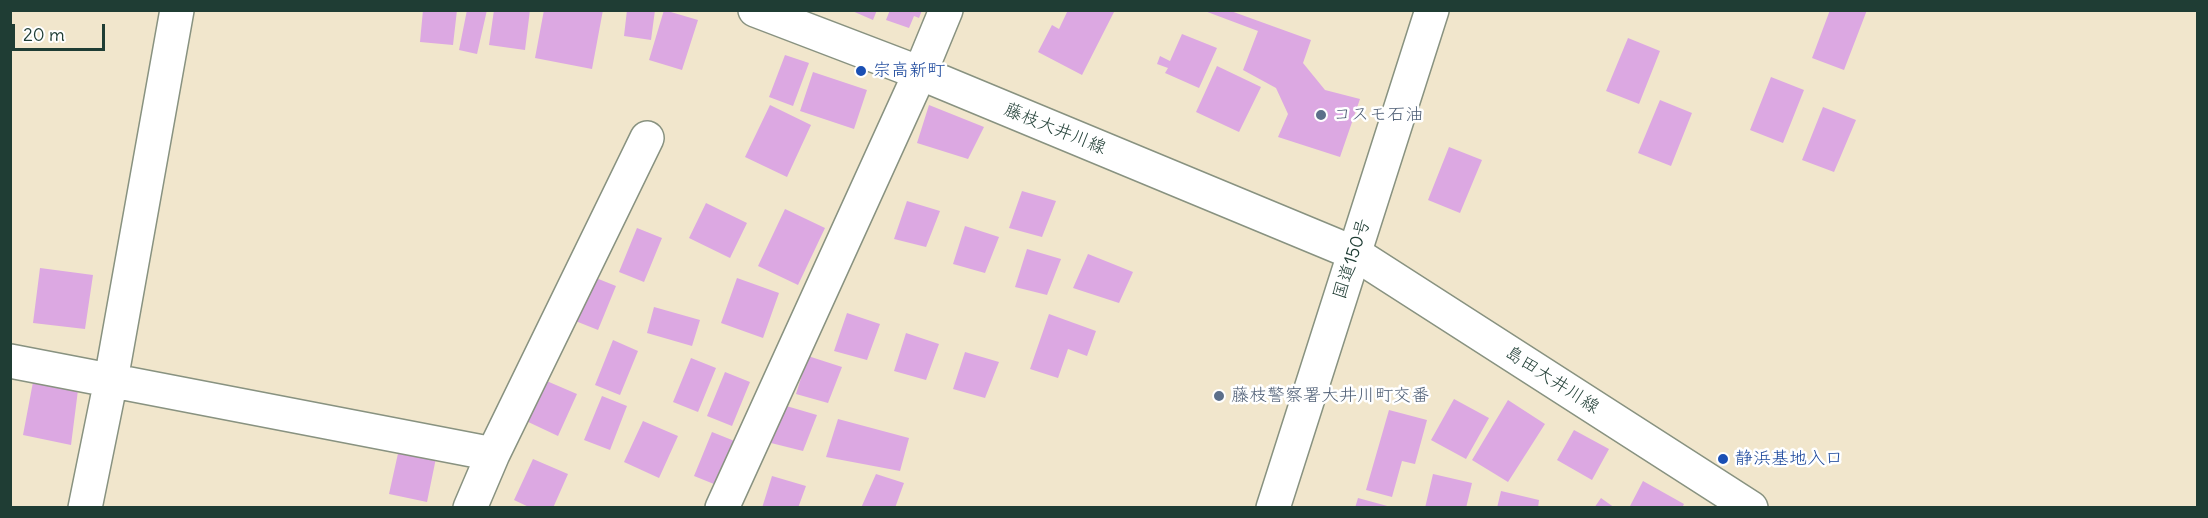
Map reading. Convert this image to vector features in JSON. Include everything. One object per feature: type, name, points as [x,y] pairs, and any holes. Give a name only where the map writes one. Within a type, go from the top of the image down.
[{"type":"main road","points":[[85,507],[111,380],[177,10]]},
{"type":"main road","name":"藤枝大井川線","points":[[755,10],[920,73],[1354,253]]},
{"type":"main road","points":[[722,507],[920,73],[946,10]]},
{"type":"main road","name":"国道150号","points":[[1274,507],[1432,10]]},
{"type":"main road","points":[[470,507],[493,454],[647,138]]},
{"type":"main road","name":"島田大井川線","points":[[1354,253],[1751,507]]},
{"type":"main road","points":[[10,361],[493,454]]},
{"type":"building","points":[[423,10],[457,10],[453,45],[420,42]]},
{"type":"building","points":[[467,10],[487,10],[477,54],[459,50]]},
{"type":"building","points":[[494,10],[530,10],[525,50],[489,45]]},
{"type":"building","points":[[544,10],[603,10],[592,69],[535,58]]},
{"type":"building","points":[[627,10],[655,10],[651,40],[624,36]]},
{"type":"building","points":[[664,10],[698,20],[682,70],[649,60]]},
{"type":"building","points":[[850,10],[877,10],[873,20]]},
{"type":"building","points":[[890,10],[922,10],[919,18],[914,16],[909,28],[886,20]]},
{"type":"building","points":[[1068,10],[1115,10],[1082,75],[1038,52],[1052,25],[1059,29]]},
{"type":"building","points":[[1202,10],[1228,10],[1311,40],[1303,63],[1325,90],[1360,99],[1340,157],[1278,137],[1288,114],[1276,88],[1243,70],[1258,31]]},
{"type":"building","points":[[1830,10],[1867,10],[1844,70],[1812,58]]},
{"type":"building","points":[[1182,34],[1217,48],[1199,88],[1165,73],[1168,68],[1157,64],[1160,56],[1170,61]]},
{"type":"building","points":[[1628,38],[1660,51],[1639,104],[1606,91]]},
{"type":"building","points":[[785,55],[809,63],[793,106],[769,97]]},
{"type":"building","points":[[1217,66],[1261,87],[1239,132],[1196,112]]},
{"type":"building","points":[[813,72],[867,90],[854,129],[800,111]]},
{"type":"building","points":[[1771,77],[1804,90],[1783,143],[1750,130]]},
{"type":"building","points":[[1660,100],[1692,113],[1671,166],[1638,153]]},
{"type":"building","points":[[770,105],[811,125],[787,177],[745,157]]},
{"type":"building","points":[[929,105],[984,127],[968,159],[917,143]]},
{"type":"building","points":[[1823,107],[1856,120],[1834,172],[1802,160]]},
{"type":"building","points":[[1449,147],[1482,160],[1460,213],[1428,200]]},
{"type":"building","points":[[1022,191],[1056,201],[1042,237],[1009,228]]},
{"type":"building","points":[[907,201],[940,211],[926,247],[894,239]]},
{"type":"building","points":[[706,203],[747,223],[730,258],[689,238]]},
{"type":"building","points":[[785,209],[825,228],[798,285],[758,266]]},
{"type":"building","points":[[965,226],[999,237],[985,273],[953,264]]},
{"type":"building","points":[[637,228],[662,238],[644,282],[619,272]]},
{"type":"building","points":[[1027,249],[1061,259],[1047,295],[1015,287]]},
{"type":"building","points":[[1088,254],[1133,272],[1119,303],[1073,288]]},
{"type":"building","points":[[40,268],[93,275],[85,329],[33,323]]},
{"type":"building","points":[[591,276],[616,286],[598,330],[573,320]]},
{"type":"building","points":[[737,278],[779,293],[763,338],[721,323]]},
{"type":"building","points":[[654,307],[700,320],[692,346],[647,333]]},
{"type":"building","points":[[847,313],[880,324],[867,360],[834,351]]},
{"type":"building","points":[[1049,314],[1096,331],[1087,356],[1068,349],[1058,378],[1030,369]]},
{"type":"building","points":[[906,333],[939,344],[926,380],[894,371]]},
{"type":"building","points":[[613,340],[638,351],[620,395],[595,385]]},
{"type":"building","points":[[965,352],[999,362],[985,398],[953,389]]},
{"type":"building","points":[[808,356],[842,367],[828,403],[796,394]]},
{"type":"building","points":[[691,358],[716,368],[698,412],[673,402]]},
{"type":"building","points":[[725,372],[750,382],[732,426],[707,416]]},
{"type":"building","points":[[542,379],[577,394],[558,436],[524,420]]},
{"type":"building","points":[[33,382],[78,390],[71,445],[23,435]]},
{"type":"building","points":[[602,396],[627,406],[610,450],[584,440]]},
{"type":"building","points":[[1454,399],[1489,418],[1466,459],[1431,440]]},
{"type":"building","points":[[1508,400],[1545,424],[1508,482],[1472,460]]},
{"type":"building","points":[[783,405],[817,415],[803,451],[771,443]]},
{"type":"building","points":[[1389,410],[1427,420],[1415,464],[1402,461],[1392,497],[1366,490]]},
{"type":"building","points":[[838,419],[909,438],[900,471],[826,457]]},
{"type":"building","points":[[643,421],[678,436],[659,478],[624,462]]},
{"type":"building","points":[[1574,430],[1609,449],[1592,480],[1557,460]]},
{"type":"building","points":[[712,432],[737,442],[719,486],[694,476]]},
{"type":"building","points":[[399,449],[436,458],[427,502],[389,494]]},
{"type":"building","points":[[533,459],[568,474],[553,508],[531,508],[514,500]]},
{"type":"building","points":[[876,474],[904,483],[895,508],[861,508]]},
{"type":"building","points":[[1433,474],[1472,483],[1466,508],[1425,508]]},
{"type":"building","points":[[772,476],[806,486],[798,508],[762,508]]},
{"type":"building","points":[[1643,481],[1684,504],[1682,508],[1629,508]]},
{"type":"building","points":[[1501,491],[1539,500],[1538,508],[1497,508]]},
{"type":"building","points":[[1358,498],[1391,507],[1391,508],[1355,508]]},
{"type":"building","points":[[1601,498],[1615,508],[1594,508]]},
{"type":"place","name":"宗高新町","points":[[861,71]]},
{"type":"place","name":"コスモ石油","points":[[1321,115]]},
{"type":"place","name":"藤枝警察署大井川町交番","points":[[1219,396]]},
{"type":"place","name":"静浜基地入口","points":[[1723,459]]}]
